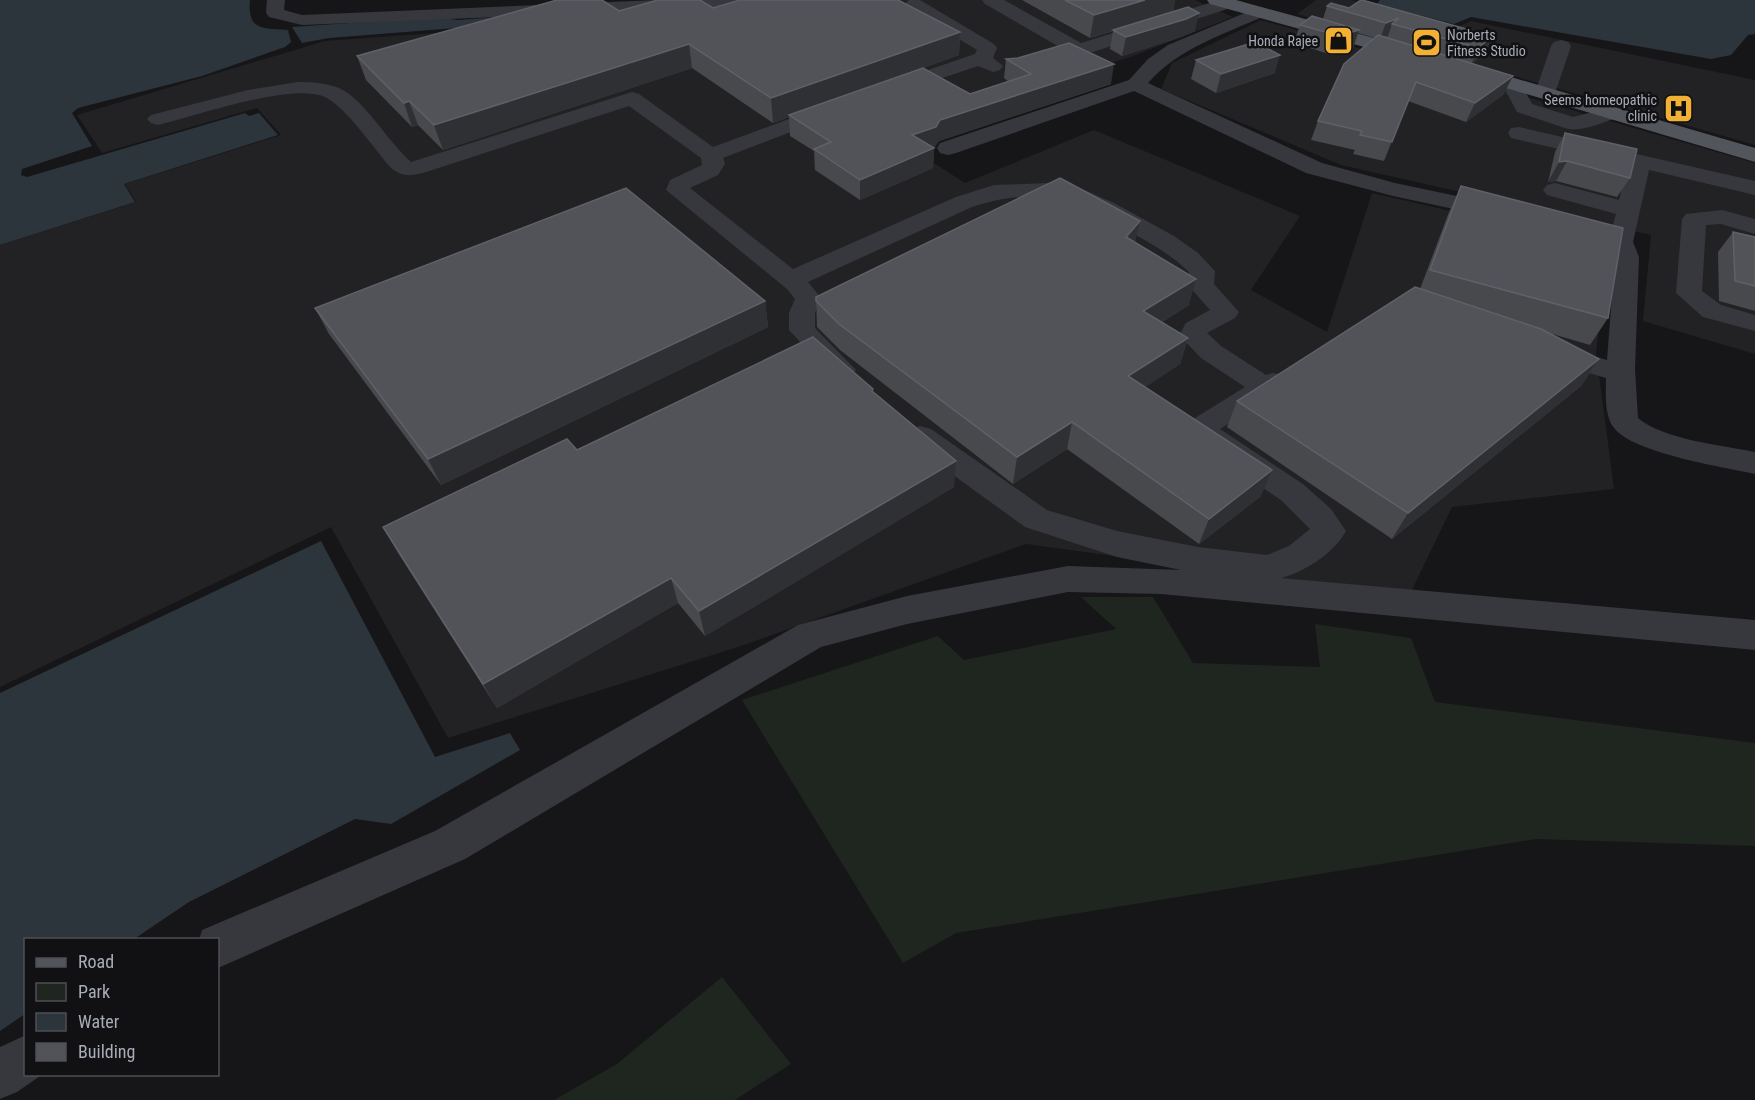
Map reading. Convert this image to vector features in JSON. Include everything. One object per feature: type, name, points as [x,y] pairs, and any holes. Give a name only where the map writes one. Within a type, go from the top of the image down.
[{"type":"main road","points":[[1222,2],[1442,63],[1755,155]]},
{"type":"street","points":[[276,0],[275,13],[302,20],[560,5],[716,3],[728,0]]},
{"type":"street","points":[[991,0],[1079,50]]},
{"type":"street","points":[[875,94],[983,58],[987,48],[921,2],[892,10]]},
{"type":"street","points":[[983,58],[986,63],[1017,69],[1222,2]]},
{"type":"street","points":[[948,148],[1136,84],[1155,63],[1175,49],[1259,12]]},
{"type":"street","points":[[1545,93],[1561,46]]},
{"type":"street","points":[[1136,84],[1163,99],[1314,168],[1392,189],[1520,216]]},
{"type":"street","points":[[1512,84],[1524,108],[1572,124],[1612,112]]},
{"type":"street","points":[[158,119],[287,88],[322,89],[334,94],[406,169],[632,98],[711,155],[714,164],[711,170],[678,185],[678,190],[791,280],[808,298],[802,313],[802,330],[828,358],[863,388]]},
{"type":"street","points":[[711,155],[855,101]]},
{"type":"street","points":[[1519,133],[1755,188]]},
{"type":"street","points":[[1640,162],[1621,242],[1627,257],[1620,395],[1624,422],[1636,432],[1653,439],[1755,463]]},
{"type":"street","points":[[791,280],[917,222],[994,192],[1050,190],[1074,194],[1106,208],[1165,241],[1189,258],[1202,271],[1201,285],[1226,312],[1195,328],[1193,335],[1199,344],[1265,387]]},
{"type":"street","points":[[1555,190],[1628,210]]},
{"type":"street","points":[[1755,227],[1722,217],[1694,219],[1689,293],[1712,311],[1755,323]]},
{"type":"street","points":[[1554,223],[1621,242]]},
{"type":"street","points":[[1525,344],[1621,373]]},
{"type":"street","points":[[899,418],[1036,519],[1117,544],[1198,560],[1267,568],[1283,565],[1301,555],[1330,531],[1321,516],[1205,433],[1205,425],[1298,366]]},
{"type":"street","points":[[219,946],[450,845],[811,635],[907,610],[1068,579],[1161,581],[1755,635]]},
{"type":"street","points":[[0,1076],[24,1059]]},
{"type":"shaded area","points":[[758,0],[1195,0],[1233,17],[1133,56],[889,134],[965,183],[1094,130],[1300,216],[1251,290],[1327,332],[1372,193],[1610,247],[1596,352],[1614,489],[1452,507],[1409,596],[1026,544],[741,646],[448,738],[331,527],[0,687],[0,245],[136,202],[125,184],[281,135],[257,108],[102,153],[77,115],[325,41],[710,13]]},
{"type":"shaded area","points":[[1316,0],[1350,0],[1458,27],[1471,21],[1755,80],[1755,145],[1297,14]]},
{"type":"shaded area","points":[[1261,20],[1755,163],[1755,354],[1643,321],[1651,235],[1341,165],[1161,89],[1172,63]]},
{"type":"green space","points":[[1081,597],[1153,597],[1193,663],[1320,667],[1315,624],[1411,638],[1435,702],[1755,743],[1755,846],[1536,839],[956,933],[903,963],[742,700],[938,636],[964,660],[1116,629]]},
{"type":"green space","points":[[722,977],[791,1064],[735,1100],[554,1100],[617,1064]]},
{"type":"water","points":[[0,0],[250,0],[251,18],[254,23],[265,28],[288,30],[291,42],[285,47],[202,76],[78,108],[72,113],[92,146],[22,169],[21,175],[27,177],[245,113],[249,116],[259,113],[278,135],[124,184],[135,202],[0,245]]},
{"type":"water","points":[[1380,0],[1755,0],[1755,34],[1748,35],[1731,55],[1711,59],[1471,17],[1454,24],[1377,4]]},
{"type":"water","points":[[612,9],[596,17],[329,38],[302,43],[292,27],[437,17],[458,20]]},
{"type":"water","points":[[321,541],[435,757],[510,733],[520,750],[391,824],[355,819],[189,902],[135,938],[24,938],[24,1015],[0,1031],[0,693]]},
{"type":"building","points":[[557,0],[602,0],[619,11],[658,0],[700,0],[713,8],[740,0],[898,0],[960,32],[771,98],[689,44],[434,125],[409,101],[404,103],[357,56]]},
{"type":"building","points":[[1065,0],[1145,0],[1094,15]]},
{"type":"building","points":[[1361,0],[1492,36],[1478,48],[1392,24],[1399,18],[1386,23],[1327,6],[1331,3],[1349,8]]},
{"type":"building","points":[[1188,7],[1199,13],[1126,37],[1113,30]]},
{"type":"building","points":[[1312,16],[1359,30],[1339,36],[1300,25]]},
{"type":"building","points":[[1378,35],[1513,76],[1475,103],[1416,82],[1392,142],[1360,135],[1362,131],[1318,121],[1344,64]]},
{"type":"building","points":[[1255,42],[1280,55],[1221,74],[1196,60]]},
{"type":"building","points":[[1069,43],[1114,64],[940,120],[936,127],[912,135],[934,148],[860,180],[814,149],[831,142],[789,115],[923,68],[970,94],[1031,74],[1006,59],[1018,58]]},
{"type":"building","points":[[1565,133],[1637,149],[1630,178],[1567,161],[1559,162]]},
{"type":"building","points":[[1060,178],[1140,221],[1126,237],[1196,279],[1143,311],[1188,338],[1128,376],[1272,470],[1209,519],[1072,422],[1017,457],[839,324],[816,301],[816,297]]},
{"type":"building","points":[[1461,186],[1623,228],[1608,318],[1430,270]]},
{"type":"building","points":[[626,188],[765,301],[428,459],[315,308]]},
{"type":"building","points":[[1733,232],[1755,237],[1755,286],[1735,281]]},
{"type":"building","points":[[1415,287],[1541,329],[1599,359],[1408,513],[1237,401]]},
{"type":"building","points":[[813,337],[873,389],[872,391],[956,461],[699,611],[671,578],[483,684],[383,527],[567,439],[577,450]]},
{"type":"place","name":"Honda Rajee","points":[[1339,41]]},
{"type":"place","name":"Norberts Fitness Studio","points":[[1426,43]]},
{"type":"place","name":"Seems homeopathic clinic","points":[[1678,108]]}]
